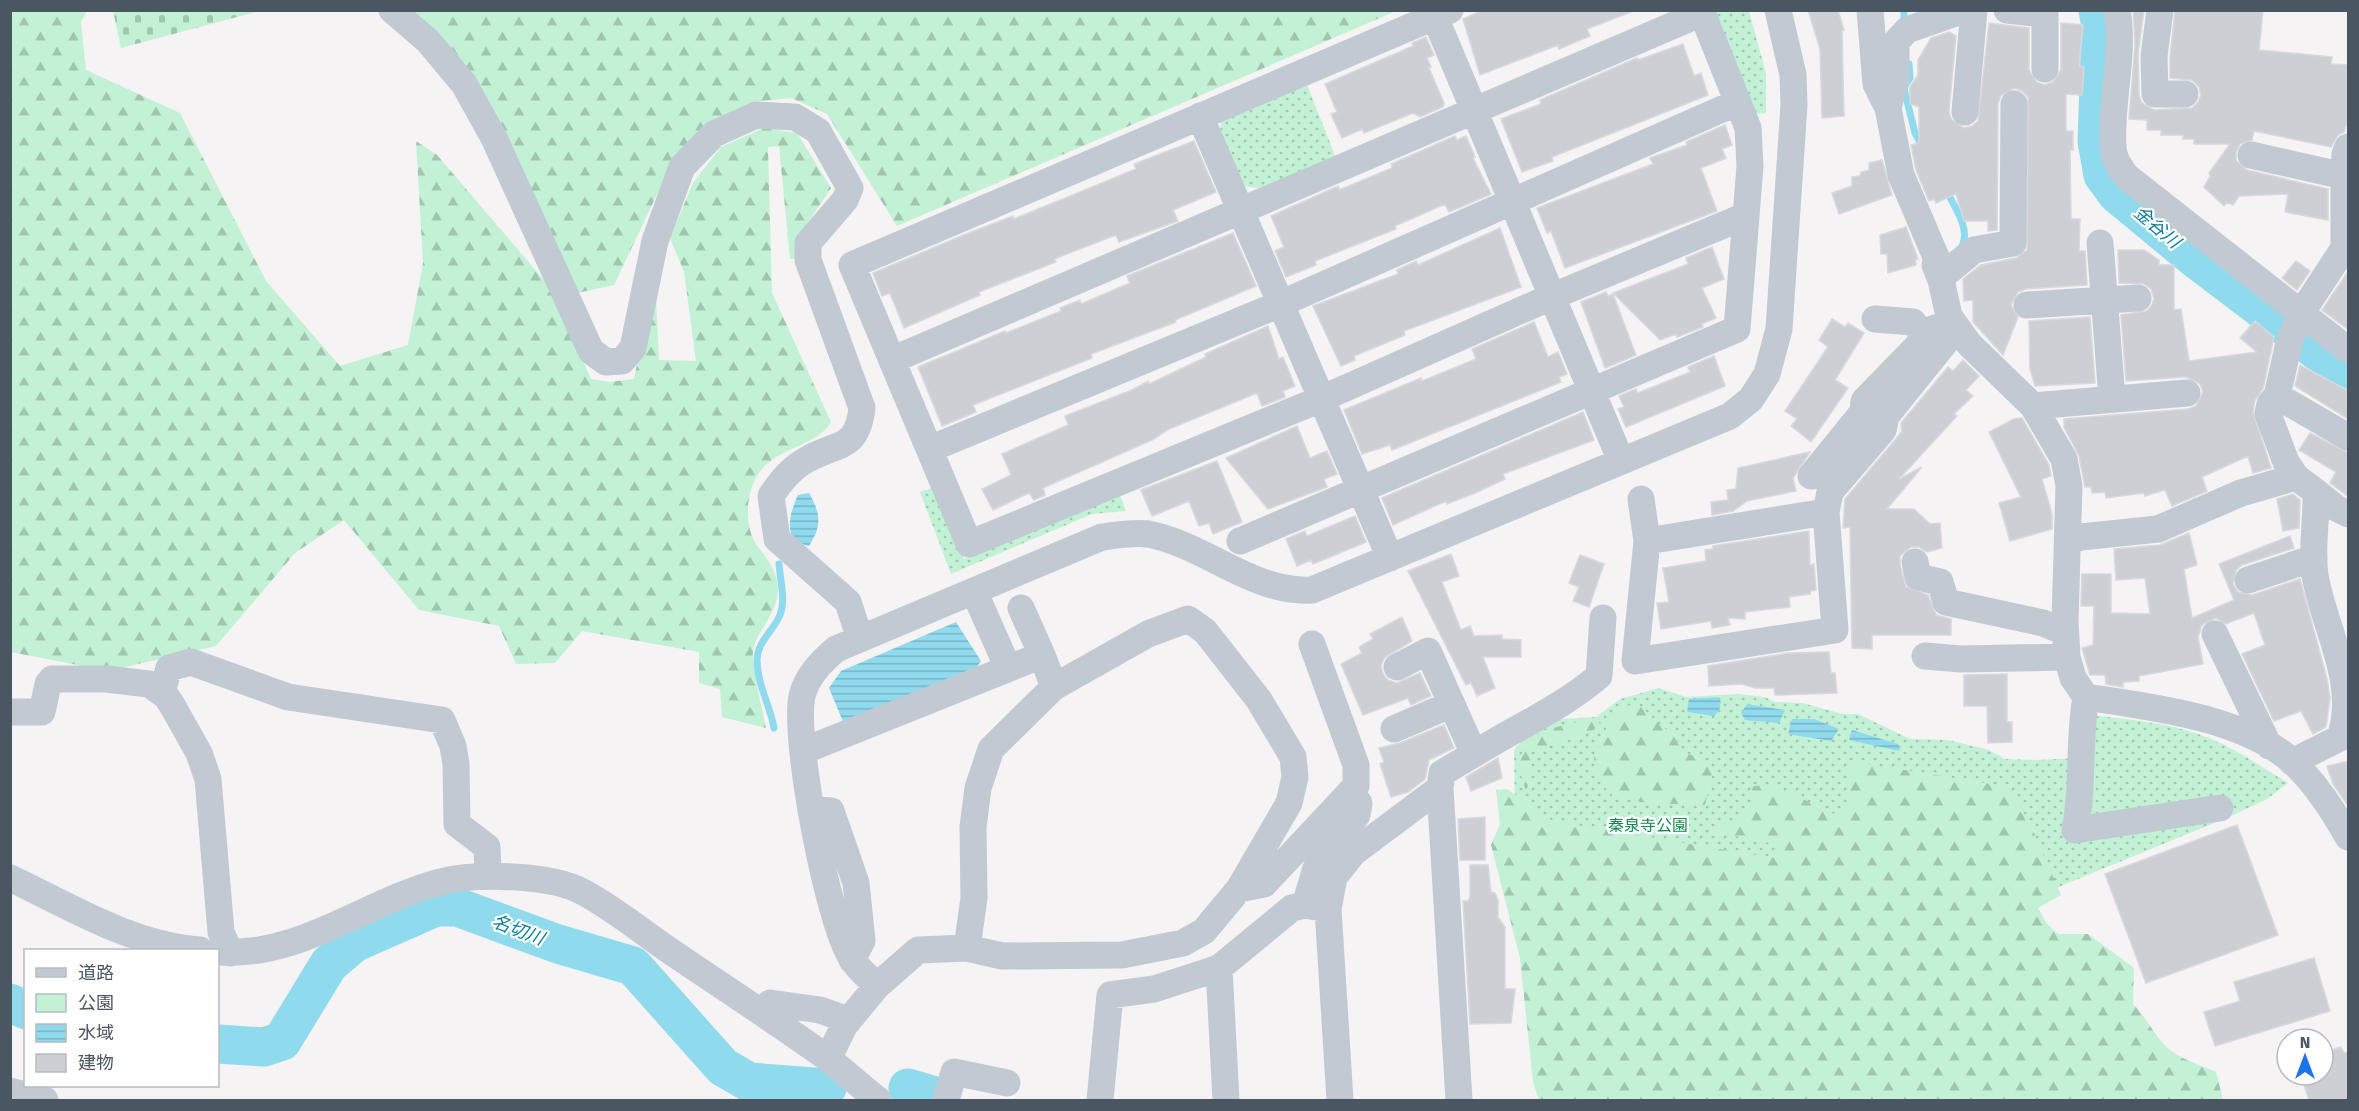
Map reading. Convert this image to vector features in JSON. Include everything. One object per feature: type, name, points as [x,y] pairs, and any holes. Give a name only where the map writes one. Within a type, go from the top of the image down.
[{"type":"street","points":[[392,10],[428,41],[464,84],[494,138],[591,351],[606,362],[622,361],[633,348],[655,241],[682,167],[714,134],[756,115],[795,117],[818,131],[850,188],[845,200],[808,243],[808,261],[862,408],[860,428],[846,443],[807,459],[785,476],[771,496],[777,539],[848,602],[860,639]]},
{"type":"street","points":[[877,986],[852,960],[840,933],[811,809],[800,719],[802,697],[808,680],[820,663],[836,649],[1102,537],[1146,534],[1168,540],[1268,586],[1291,591],[1312,590],[1730,416],[1751,399],[1767,374],[1779,329],[1794,105],[1793,75],[1778,10]]},
{"type":"street","points":[[1870,10],[1876,84],[1888,108],[1901,175],[1936,257],[1932,278]]},
{"type":"street","points":[[1888,108],[1896,78],[1896,42],[1899,37],[1907,30],[1964,10]]},
{"type":"street","points":[[1965,112],[1974,10]]},
{"type":"street","points":[[2007,10],[2045,14],[2045,69]]},
{"type":"street","points":[[2117,10],[2120,52],[2112,146],[2118,165],[2126,176],[2296,326],[2349,350]]},
{"type":"street","points":[[2160,10],[2154,56],[2155,94],[2185,94]]},
{"type":"street","points":[[892,360],[1241,213],[1701,12],[1748,128],[1750,166],[1737,329],[1240,541]]},
{"type":"street","points":[[1621,461],[1551,297],[1474,112],[1443,14],[852,264],[969,544],[1321,399],[1551,297],[1745,216]]},
{"type":"street","points":[[930,449],[1280,304],[1737,102]]},
{"type":"street","points":[[1932,278],[1974,250],[2013,243],[2014,104]]},
{"type":"street","points":[[1200,116],[1390,558]]},
{"type":"street","points":[[2349,147],[2345,154],[2343,176],[2343,248],[2296,326],[2277,396],[2270,404],[2269,420],[2286,462],[2306,484],[2337,508],[2349,514]]},
{"type":"street","points":[[2251,155],[2343,176]]},
{"type":"street","points":[[1907,216],[1932,278],[1951,317],[1969,344],[2033,406],[2067,466],[2066,645],[2073,678],[2086,697],[2083,714],[2080,807],[2075,830],[2220,808]]},
{"type":"street","points":[[2100,243],[2112,399]]},
{"type":"street","points":[[2027,305],[2138,298]]},
{"type":"street","points":[[1812,476],[1863,412],[1864,401],[1935,328],[1951,317]]},
{"type":"street","points":[[1641,499],[1647,541],[1635,661],[1835,630],[1826,512],[1830,492],[1883,430],[1886,416],[1951,317]]},
{"type":"street","points":[[1875,319],[1913,322],[1926,338]]},
{"type":"street","points":[[2033,406],[2187,393]]},
{"type":"street","points":[[2277,396],[2349,437]]},
{"type":"street","points":[[2068,542],[2081,537],[2158,529],[2241,493],[2306,484]]},
{"type":"street","points":[[2292,762],[2340,738],[2345,721],[2348,692],[2319,594],[2306,484]]},
{"type":"street","points":[[1647,541],[1826,512]]},
{"type":"street","points":[[2248,580],[2314,558]]},
{"type":"street","points":[[1915,562],[1918,577],[1940,582],[1946,602],[2043,623],[2066,645]]},
{"type":"street","points":[[974,591],[1008,668]]},
{"type":"street","points":[[1021,608],[1054,687]]},
{"type":"street","points":[[1459,1101],[1440,788],[1442,773],[1511,732],[1556,710],[1599,676],[1603,618]]},
{"type":"street","points":[[828,1059],[848,1020],[877,986],[918,950],[967,948],[1002,956],[1122,955],[1158,950],[1183,943],[1204,931],[1239,889],[1289,803],[1295,777],[1293,757],[1259,700],[1204,632],[1188,619],[1148,634],[1054,687],[991,749],[978,788],[973,827],[974,898],[967,948]]},
{"type":"street","points":[[2216,634],[2269,746]]},
{"type":"street","points":[[1239,889],[1264,885],[1356,786],[1356,765],[1312,644]]},
{"type":"street","points":[[1925,656],[1961,659],[2066,645]]},
{"type":"street","points":[[1397,666],[1428,651],[1474,754]]},
{"type":"street","points":[[803,751],[1042,655]]},
{"type":"street","points":[[159,691],[169,668],[191,663],[288,697],[441,720],[453,746],[456,764],[457,824],[487,847],[488,875]]},
{"type":"street","points":[[10,712],[42,712],[48,684],[52,679],[120,680],[149,684],[172,705],[199,753],[208,779],[224,952],[314,936],[406,894],[441,882],[488,875],[527,878],[581,891],[828,1059],[876,1100]]},
{"type":"street","points":[[2086,697],[2214,721],[2269,746],[2292,762],[2331,807],[2349,837]]},
{"type":"street","points":[[1394,729],[1452,704]]},
{"type":"street","points":[[1317,907],[1334,877],[1353,853],[1440,788]]},
{"type":"street","points":[[1340,1101],[1317,907],[1316,868],[1357,815],[1359,803],[1350,792]]},
{"type":"street","points":[[10,878],[129,942],[177,949]]},
{"type":"street","points":[[1100,1101],[1110,995],[1154,989],[1219,968],[1292,908],[1317,907]]},
{"type":"street","points":[[1219,968],[1226,1101]]},
{"type":"street","points":[[770,1003],[820,1010],[848,1020]]},
{"type":"street","points":[[946,1099],[954,1072],[1007,1083]]},
{"type":"street","points":[[10,1091],[45,1101]]},
{"type":"green space","points":[[113,10],[260,11],[121,48]]},
{"type":"green space","points":[[10,11],[87,11],[81,22],[86,70],[180,113],[266,281],[340,366],[408,345],[423,263],[416,141],[437,155],[550,287],[591,379],[610,382],[634,379],[655,274],[659,360],[696,361],[684,272],[670,238],[693,183],[721,147],[764,128],[797,133],[831,188],[803,230],[795,259],[790,259],[779,146],[768,147],[772,293],[831,422],[818,436],[768,463],[756,478],[749,496],[748,516],[752,536],[773,569],[778,588],[771,615],[753,651],[755,677],[766,728],[722,717],[720,689],[699,683],[699,652],[582,631],[555,663],[516,664],[499,626],[419,610],[344,520],[295,553],[216,646],[108,671],[11,652]]},
{"type":"green space","points":[[412,11],[1396,11],[897,226],[827,114],[791,98],[752,102],[711,123],[661,186],[614,285],[577,293]]},
{"type":"green space","points":[[1712,11],[1749,11],[1766,73],[1766,113],[1756,114]]},
{"type":"green space","points":[[1304,77],[1336,158],[1258,188],[1244,186],[1220,133],[1222,114]]},
{"type":"green space","points":[[934,487],[964,559],[1120,495],[1126,511],[1092,514],[951,574],[920,492]]},
{"type":"green space","name":"秦泉寺公園","points":[[1659,688],[1686,697],[1738,694],[1765,697],[1775,702],[1802,703],[1843,714],[1858,714],[1910,739],[1948,740],[1989,750],[2005,759],[2077,758],[2092,715],[2137,721],[2182,729],[2221,743],[2288,783],[2267,799],[2231,816],[2056,888],[1750,891],[1515,811],[1514,750],[1525,737],[1560,719],[1596,717],[1620,699]]},
{"type":"green space","points":[[1634,703],[1663,727],[1676,734],[1680,751],[1708,761],[1713,770],[1705,805],[1648,803],[1614,797],[1595,777],[1594,756],[1613,714]]},
{"type":"green space","points":[[1598,719],[1600,725],[1591,731],[1530,751],[1531,779],[1526,790],[1520,771],[1521,756],[1527,745],[1550,729]]},
{"type":"green space","points":[[1850,761],[2009,787],[2030,824],[2061,895],[2038,908],[2047,924],[2058,934],[2088,934],[2134,968],[2133,1004],[2165,1046],[2183,1058],[2216,1072],[2223,1100],[1539,1100],[1533,1082],[1520,958],[1491,845],[1500,824],[1496,790],[1507,789],[1553,821],[1774,858],[1775,844],[1715,832],[1717,825],[1739,821],[1752,799],[1752,786],[1776,786],[1836,815],[1848,801]]},
{"type":"water","points":[[809,493],[818,514],[818,526],[809,546],[794,542],[790,524],[798,495]]},
{"type":"water","points":[[956,622],[981,661],[977,667],[844,724],[829,688],[841,671]]},
{"type":"water","points":[[1718,697],[1721,702],[1719,711],[1714,716],[1687,712],[1689,699]]},
{"type":"water","points":[[1747,704],[1785,710],[1779,723],[1745,720],[1741,713]]},
{"type":"water","points":[[1792,719],[1814,719],[1839,729],[1831,741],[1788,734]]},
{"type":"water","points":[[1852,730],[1898,744],[1899,751],[1849,740]]},
{"type":"building","points":[[1483,10],[1630,10],[1631,12],[1587,29],[1590,36],[1559,49],[1558,45],[1480,75],[1463,19]]},
{"type":"building","points":[[1808,10],[1838,10],[1844,30],[1842,31],[1844,116],[1822,118],[1820,49]]},
{"type":"building","points":[[2133,10],[2144,10],[2138,54],[2139,95],[2142,103],[2154,110],[2192,108],[2201,95],[2199,87],[2192,80],[2170,78],[2175,10],[2263,10],[2259,50],[2332,57],[2331,64],[2349,65],[2349,116],[2344,132],[2338,135],[2331,147],[2254,131],[2252,140],[2240,144],[2236,152],[2236,160],[2247,170],[2328,189],[2328,220],[2285,212],[2288,194],[2239,196],[2233,205],[2227,202],[2224,206],[2204,187],[2210,176],[2209,173],[2230,144],[2194,144],[2194,139],[2183,139],[2183,135],[2161,135],[2161,130],[2147,130],[2147,120],[2129,119],[2135,46]]},
{"type":"building","points":[[1989,23],[2029,28],[2029,70],[2037,82],[2044,85],[2053,82],[2061,70],[2061,23],[2083,25],[2079,66],[2084,67],[2082,95],[2066,94],[2066,131],[2073,131],[2073,150],[2070,150],[2071,219],[2080,219],[2079,251],[2085,251],[2087,285],[2026,289],[2018,292],[2011,305],[2018,317],[2003,355],[1973,322],[1973,300],[1964,301],[1963,279],[1981,265],[2016,258],[2027,250],[2028,97],[2022,91],[2014,88],[2001,96],[1998,103],[1997,230],[1988,231],[1988,221],[1964,221],[1956,194],[1936,203],[1934,199],[1929,201],[1916,170],[1911,145],[1919,143],[1919,107],[1910,104],[1910,87],[1918,75],[1918,60],[1931,38],[1949,32],[1956,36],[1949,111],[1951,119],[1964,128],[1978,121]]},
{"type":"building","points":[[1426,37],[1434,55],[1427,58],[1431,67],[1429,68],[1444,103],[1443,107],[1420,117],[1413,113],[1364,133],[1362,129],[1342,138],[1331,114],[1337,112],[1325,84],[1413,46],[1412,43]]},
{"type":"building","points":[[1683,44],[1694,76],[1701,73],[1708,95],[1552,157],[1553,161],[1522,172],[1501,119],[1541,104],[1540,100],[1637,58],[1638,60]]},
{"type":"building","points":[[1725,125],[1732,145],[1722,149],[1726,158],[1701,168],[1717,211],[1565,268],[1551,231],[1547,233],[1537,208],[1653,164],[1650,158],[1687,145],[1686,142]]},
{"type":"building","points":[[1455,136],[1457,140],[1466,136],[1475,157],[1473,158],[1491,194],[1449,212],[1445,204],[1395,226],[1396,229],[1315,261],[1316,265],[1286,277],[1275,251],[1284,247],[1271,216],[1338,186],[1339,190],[1392,168],[1391,164]]},
{"type":"building","points":[[1194,141],[1216,192],[1173,210],[1178,221],[1119,242],[1116,235],[1054,259],[1056,262],[979,292],[980,295],[904,328],[890,293],[882,296],[873,273],[971,232],[1013,216],[1014,219],[1136,169],[1134,164]]},
{"type":"building","points":[[1882,160],[1892,195],[1839,214],[1832,193],[1852,186],[1852,177],[1860,176],[1861,172],[1869,170],[1869,163]]},
{"type":"building","points":[[1906,227],[1918,259],[1915,260],[1916,265],[1888,273],[1887,254],[1881,254],[1880,235]]},
{"type":"building","points":[[1500,228],[1521,287],[1404,331],[1405,335],[1354,356],[1355,360],[1341,366],[1313,306],[1398,274],[1397,270],[1416,261],[1418,265]]},
{"type":"building","points":[[1233,233],[1256,286],[1175,320],[1176,322],[1091,354],[1092,358],[973,405],[976,412],[942,426],[918,367],[1061,311],[1060,308],[1080,300],[1081,304],[1130,283],[1127,276]]},
{"type":"building","points":[[1712,247],[1724,279],[1702,288],[1716,318],[1702,324],[1703,327],[1677,337],[1676,334],[1660,340],[1613,293],[1688,264],[1686,258]]},
{"type":"building","points":[[2118,250],[2144,250],[2159,260],[2159,265],[2174,265],[2174,310],[2181,309],[2189,361],[2257,352],[2240,338],[2255,321],[2274,337],[2263,389],[2255,400],[2253,412],[2271,468],[2253,473],[2248,456],[2202,477],[2207,491],[2172,506],[2165,490],[2145,496],[2144,493],[2106,498],[2105,492],[2092,493],[2091,487],[2085,487],[2079,456],[2064,427],[2064,419],[2188,409],[2196,406],[2203,392],[2200,384],[2186,377],[2126,381],[2121,315],[2146,311],[2152,305],[2154,298],[2151,289],[2144,284],[2119,283]]},
{"type":"building","points":[[2296,261],[2310,271],[2297,290],[2282,278]]},
{"type":"building","points":[[2349,270],[2349,330],[2322,310]]},
{"type":"building","points":[[1606,292],[1608,296],[1613,294],[1636,355],[1605,368],[1581,302]]},
{"type":"building","points":[[2090,317],[2095,383],[2035,386],[2030,369],[2029,321]]},
{"type":"building","points":[[1832,319],[1845,327],[1848,323],[1864,333],[1835,380],[1848,388],[1811,442],[1791,426],[1797,419],[1785,411],[1828,347],[1819,340]]},
{"type":"building","points":[[1534,322],[1548,357],[1558,352],[1567,374],[1559,377],[1561,382],[1392,450],[1390,445],[1362,454],[1344,410],[1421,378],[1422,381],[1476,359],[1472,349]]},
{"type":"building","points":[[1268,326],[1279,359],[1283,357],[1295,386],[1283,391],[1285,397],[1262,406],[1257,393],[1169,429],[1152,440],[1043,488],[1045,495],[1034,500],[1029,493],[993,510],[982,489],[1011,475],[1002,454],[1068,425],[1065,416],[1132,390],[1148,381],[1149,384],[1206,357],[1205,354]]},
{"type":"building","points":[[1714,356],[1725,386],[1626,427],[1618,409],[1624,407],[1619,396],[1636,389],[1638,393],[1690,372],[1688,367]]},
{"type":"building","points":[[1963,360],[1979,376],[1966,390],[1973,396],[1954,414],[1957,416],[1899,479],[1922,467],[1887,509],[1914,509],[1930,524],[1940,523],[1942,548],[1927,552],[1919,547],[1911,547],[1900,556],[1900,565],[1906,587],[1928,595],[1936,615],[1951,619],[1951,635],[1872,635],[1872,649],[1852,648],[1850,527],[1843,528],[1845,499],[1902,431],[1901,423],[1942,374],[1948,367],[1953,371]]},
{"type":"building","points":[[2300,365],[2349,391],[2348,419],[2295,386]]},
{"type":"building","points":[[1583,412],[1594,440],[1503,474],[1505,479],[1475,493],[1447,504],[1446,501],[1393,525],[1382,498]]},
{"type":"building","points":[[2022,418],[2049,465],[2051,476],[2042,479],[2052,514],[2052,529],[2010,541],[1999,503],[2021,497],[1989,432],[2014,419]]},
{"type":"building","points":[[1297,426],[1310,458],[1327,451],[1337,474],[1324,479],[1327,487],[1268,509],[1226,458]]},
{"type":"building","points":[[2310,433],[2349,453],[2349,497],[2330,483],[2336,472],[2299,450]]},
{"type":"building","points":[[1810,452],[1793,478],[1796,491],[1747,501],[1733,511],[1712,515],[1711,502],[1728,500],[1727,490],[1736,489],[1738,468]]},
{"type":"building","points":[[1217,461],[1242,522],[1213,534],[1209,523],[1199,526],[1189,501],[1152,516],[1141,490]]},
{"type":"building","points":[[2293,494],[2300,500],[2299,528],[2283,531],[2277,499]]},
{"type":"building","points":[[1355,516],[1366,542],[1313,564],[1311,560],[1297,566],[1286,539],[1305,531],[1307,536]]},
{"type":"building","points":[[1809,531],[1810,565],[1814,564],[1816,590],[1811,591],[1810,594],[1789,597],[1790,607],[1745,612],[1745,619],[1728,618],[1730,625],[1712,628],[1711,621],[1661,629],[1657,603],[1669,602],[1663,568],[1706,561],[1705,550],[1713,549],[1713,546]]},
{"type":"building","points":[[2189,533],[2197,565],[2184,569],[2192,618],[2234,600],[2219,564],[2290,536],[2294,548],[2242,565],[2236,570],[2233,584],[2238,592],[2252,595],[2300,579],[2327,679],[2330,698],[2326,727],[2313,734],[2301,711],[2274,721],[2242,654],[2265,645],[2254,613],[2226,624],[2216,618],[2202,625],[2198,637],[2203,664],[2139,676],[2139,681],[2123,682],[2123,687],[2106,684],[2105,675],[2090,675],[2082,648],[2093,645],[2094,606],[2081,606],[2082,574],[2111,574],[2111,613],[2150,614],[2145,578],[2116,580],[2114,549],[2160,545]]},
{"type":"building","points":[[1451,554],[1459,576],[1442,582],[1461,630],[1470,626],[1474,636],[1502,635],[1502,639],[1521,640],[1521,657],[1483,657],[1495,688],[1477,696],[1471,683],[1466,685],[1408,571]]},
{"type":"building","points":[[1580,555],[1604,564],[1589,607],[1573,601],[1579,587],[1569,583]]},
{"type":"building","points":[[1402,617],[1412,641],[1384,658],[1381,666],[1383,674],[1388,680],[1397,683],[1420,673],[1431,696],[1411,705],[1408,698],[1363,715],[1341,664],[1362,653],[1359,647],[1373,639],[1370,634]]},
{"type":"building","points":[[1829,652],[1831,673],[1835,673],[1837,693],[1775,695],[1774,688],[1755,688],[1742,684],[1709,686],[1708,666],[1789,653]]},
{"type":"building","points":[[2007,674],[2007,722],[2012,722],[2012,742],[1988,743],[1987,706],[1964,706],[1964,675]]},
{"type":"building","points":[[1444,725],[1454,748],[1429,760],[1425,779],[1408,792],[1391,797],[1380,764],[1384,762],[1379,748],[1400,743]]},
{"type":"building","points":[[1498,758],[1502,778],[1471,791],[1466,777]]},
{"type":"building","points":[[2349,761],[2349,807],[2333,784],[2327,766]]},
{"type":"building","points":[[1485,817],[1485,860],[1460,860],[1458,819]]},
{"type":"building","points":[[2237,825],[2278,935],[2146,983],[2105,874]]},
{"type":"building","points":[[1470,865],[1488,865],[1491,892],[1495,893],[1498,900],[1498,917],[1505,927],[1505,989],[1515,989],[1511,1023],[1470,1024],[1463,901],[1468,901],[1470,897]]},
{"type":"building","points":[[2314,958],[2330,1011],[2215,1046],[2204,1012],[2240,1001],[2234,982]]},
{"type":"building","points":[[2341,1047],[2344,1053],[2349,1052],[2349,1101],[2309,1101],[2305,1087],[2335,1087],[2335,1049]]},
{"type":"waterway","points":[[1904,10],[1904,18]]},
{"type":"waterway","name":"金谷川","points":[[2098,10],[2101,27],[2097,141],[2103,175],[2117,194],[2197,260],[2320,353],[2348,371]]},
{"type":"waterway","points":[[1909,64],[1910,78],[1904,87],[1915,133],[1922,146]]},
{"type":"waterway","points":[[1946,190],[1963,225],[1962,246]]},
{"type":"waterway","points":[[774,728],[759,678],[757,660],[760,647],[782,609],[783,596],[779,564]]},
{"type":"waterway","name":"名切川","points":[[219,1044],[264,1047],[282,1041],[329,964],[354,943],[436,907],[457,907],[558,944],[633,966],[723,1067],[749,1082],[827,1088]]},
{"type":"waterway","name":"名切川","points":[[10,1003],[24,1009]]},
{"type":"waterway","name":"名切川","points":[[908,1088],[935,1096],[939,1100]]}]
